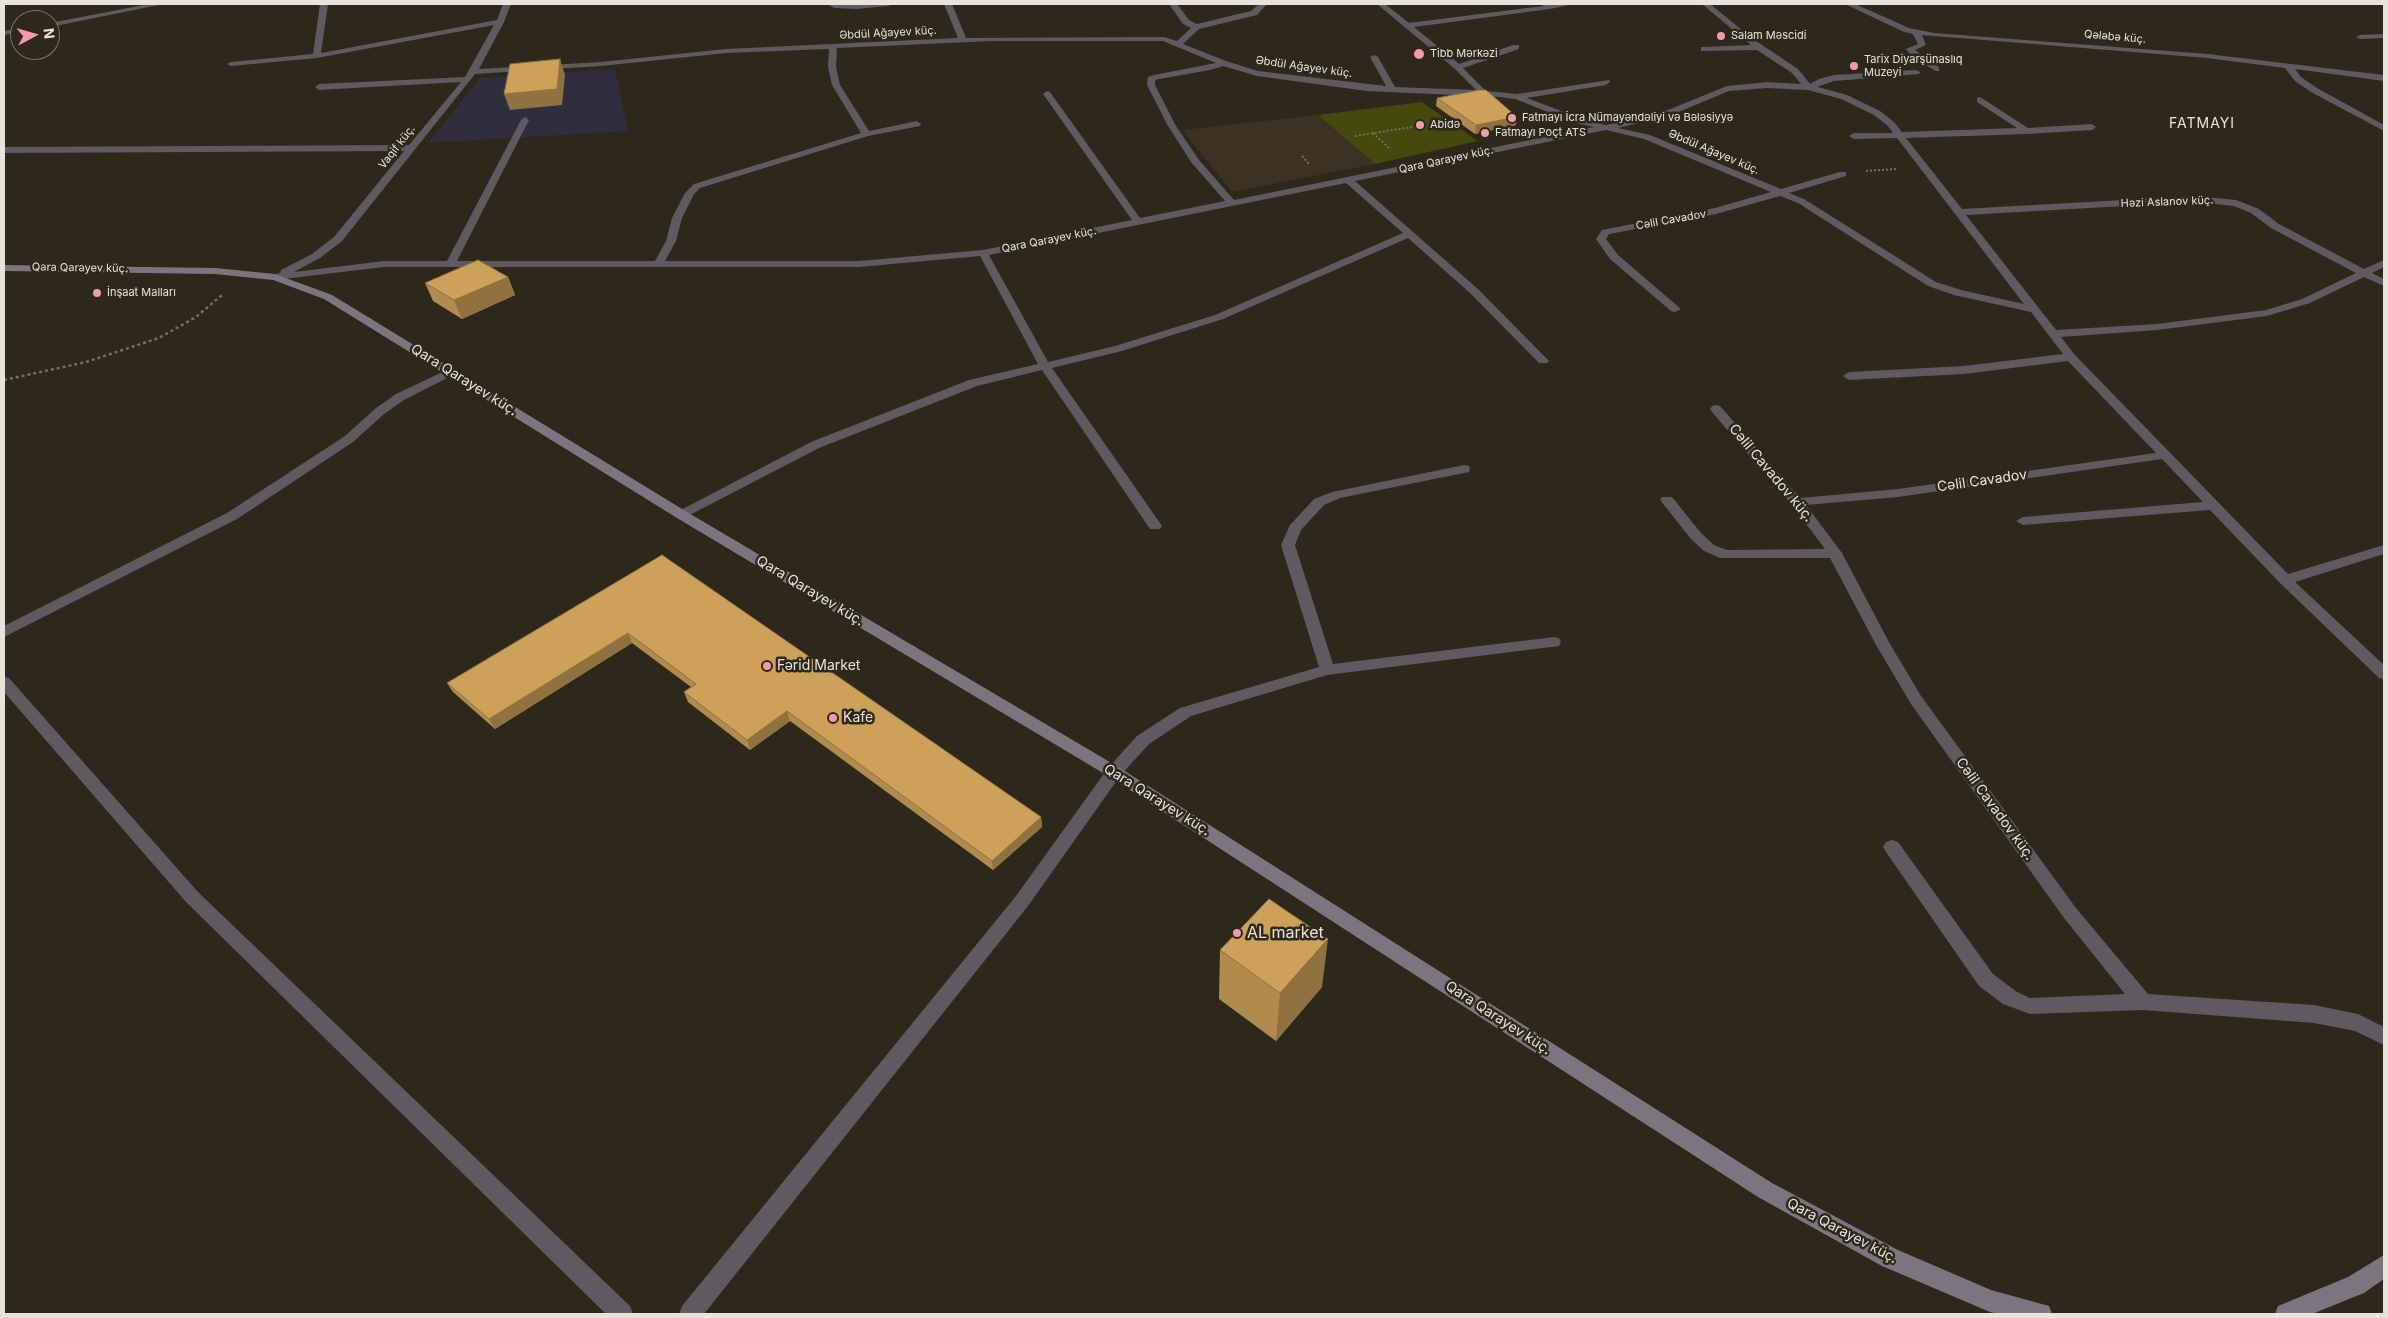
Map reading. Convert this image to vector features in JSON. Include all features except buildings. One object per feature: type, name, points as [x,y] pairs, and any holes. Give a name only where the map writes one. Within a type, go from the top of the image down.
[{"type":"street","points":[[60,22],[160,4]]},
{"type":"street","points":[[317,56],[324,4]]},
{"type":"street","name":"Vaqif küç.","points":[[275,277],[316,256],[338,239],[473,72],[500,22],[507,4]]},
{"type":"street","points":[[831,4],[834,6],[857,7],[888,4]]},
{"type":"street","points":[[948,4],[963,40]]},
{"type":"street","points":[[1173,4],[1186,22],[1196,27]]},
{"type":"street","points":[[1179,44],[1196,27],[1254,13],[1263,4]]},
{"type":"street","points":[[1381,4],[1458,67],[1483,92]]},
{"type":"street","points":[[1409,25],[1548,5],[1570,4]]},
{"type":"street","points":[[1706,4],[1760,48],[1795,71],[1808,87],[1836,94],[1861,104],[1876,113],[1901,135],[2032,309],[2072,357],[2285,580],[2384,674]]},
{"type":"street","name":"Qələbə küç.","points":[[1848,4],[1917,33],[2207,56],[2384,78]]},
{"type":"street","points":[[231,64],[317,56],[500,22]]},
{"type":"street","points":[[1917,33],[1922,45],[1910,49],[1916,56],[1936,70]]},
{"type":"street","points":[[2360,37],[2384,36]]},
{"type":"street","name":"Əbdül Ağayev küç.","points":[[473,72],[602,64],[702,52],[963,40],[1151,38],[1179,44],[1223,64],[1277,77],[1392,89],[1483,92],[1517,97],[1582,122],[1647,137],[1781,193],[1826,216],[1932,284],[1958,293],[2032,309]]},
{"type":"street","points":[[833,47],[832,67],[836,85],[866,134]]},
{"type":"street","points":[[1458,67],[1516,48]]},
{"type":"street","points":[[1704,48],[1760,48]]},
{"type":"street","points":[[1374,57],[1392,89]]},
{"type":"street","points":[[1223,64],[1210,68],[1157,76],[1151,79],[1150,85],[1172,126],[1196,162],[1232,204]]},
{"type":"street","points":[[2288,66],[2298,78],[2314,90],[2384,128]]},
{"type":"street","points":[[1808,87],[1822,80],[1834,78],[1916,72]]},
{"type":"street","points":[[319,87],[466,79]]},
{"type":"street","points":[[1517,97],[1606,82]]},
{"type":"street","name":"Qara Qarayev küç.","points":[[4,268],[161,269],[275,277],[384,264],[859,264],[983,253],[1604,128],[1666,114],[1713,92],[1727,89],[1767,85],[1808,87]]},
{"type":"street","points":[[1047,94],[1138,222]]},
{"type":"street","points":[[1980,100],[2027,131]]},
{"type":"street","points":[[451,263],[525,120]]},
{"type":"street","points":[[658,264],[671,241],[677,218],[690,193],[697,186],[866,134],[917,124]]},
{"type":"street","points":[[1854,136],[2027,131],[2092,127]]},
{"type":"street","points":[[4,150],[411,148]]},
{"type":"street","name":"Cəlil Cavadov","points":[[1675,308],[1614,257],[1601,239],[1606,232],[1716,212],[1842,174]]},
{"type":"street","points":[[1348,180],[1474,291],[1544,361]]},
{"type":"street","name":"Həzi Aslanov küç.","points":[[1959,212],[2195,199],[2236,203],[2255,211],[2275,226],[2384,283]]},
{"type":"street","points":[[682,515],[815,445],[973,383],[1118,349],[1219,317],[1410,234]]},
{"type":"street","points":[[983,253],[1044,365],[1155,526]]},
{"type":"street","points":[[2052,334],[2157,326],[2267,314],[2306,301],[2367,273],[2384,263]]},
{"type":"street","name":"Qara Qarayev küç.","points":[[275,277],[328,298],[682,515],[1114,772],[1765,1190],[1890,1258],[1990,1301],[2041,1314]]},
{"type":"street","points":[[1849,376],[1964,370],[2072,357]]},
{"type":"street","points":[[4,632],[232,516],[349,439],[380,411],[400,397],[451,372]]},
{"type":"street","name":"Cəlil Cavadov küç.","points":[[1716,409],[1797,502],[1835,553],[1883,645],[1916,700],[2070,914],[2143,1002]]},
{"type":"street","name":"Cəlil Cavadov","points":[[1797,502],[1898,493],[2166,455]]},
{"type":"street","points":[[1327,670],[1288,545],[1295,528],[1320,502],[1337,495],[1464,469]]},
{"type":"street","points":[[1667,500],[1696,536],[1709,548],[1725,555],[1835,553]]},
{"type":"street","points":[[2023,521],[2215,505]]},
{"type":"street","points":[[2285,580],[2384,549]]},
{"type":"street","points":[[690,1314],[1022,901],[1114,772],[1143,740],[1186,712],[1327,670],[1554,642]]},
{"type":"street","points":[[4,682],[192,897],[622,1314]]},
{"type":"street","points":[[1892,847],[1986,980],[2010,998],[2030,1006],[2143,1002],[2314,1014],[2358,1023],[2384,1036]]},
{"type":"street","points":[[2286,1314],[2356,1285],[2384,1266]]},
{"type":"path","points":[[1355,136],[1412,127]]},
{"type":"path","points":[[1842,174],[1924,167]]},
{"type":"path","points":[[4,380],[86,362],[159,338],[196,317],[248,274]]},
{"type":"shaded area","points":[[615,69],[628,131],[428,143],[480,78]]},
{"type":"shaded area","points":[[1318,115],[1375,164],[1232,192],[1182,130]]},
{"type":"green space","points":[[1422,102],[1478,141],[1375,164],[1318,115]]},
{"type":"place","name":"Salam Məscidi","points":[[1721,36]]},
{"type":"place","name":"Tibb Mərkəzi","points":[[1419,54]]},
{"type":"place","name":"Tarix Diyarşünaslıq Muzeyi","points":[[1854,66]]},
{"type":"place","name":"Fatmayı İcra Nümayəndəliyi və Bələsiyyə","points":[[1512,118]]},
{"type":"place","name":"Abidə","points":[[1420,125]]},
{"type":"place","name":"Fatmayı Poçt ATS","points":[[1485,133]]},
{"type":"place","name":"İnşaat Malları","points":[[97,293]]},
{"type":"place","name":"Fərid Market","points":[[767,666]]},
{"type":"place","name":"Kafe","points":[[833,718]]},
{"type":"place","name":"AL market","points":[[1237,933]]},
{"type":"district","name":"FATMAYI","points":[[2202,124]]}]
